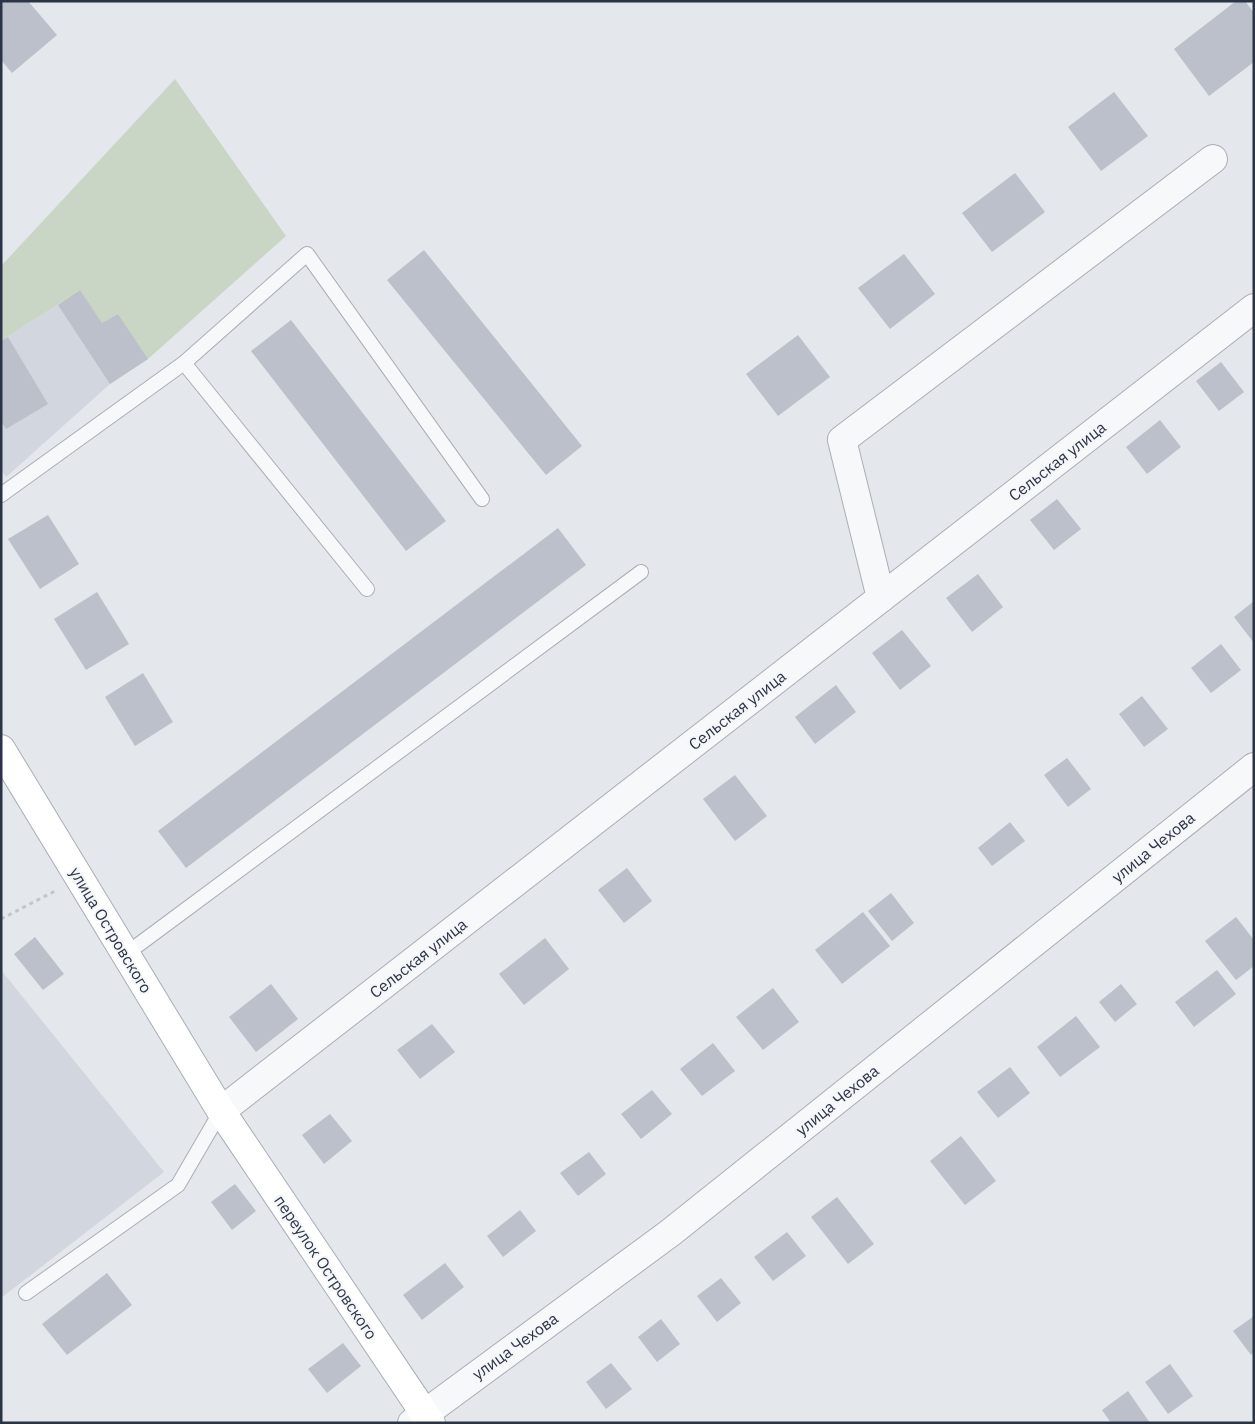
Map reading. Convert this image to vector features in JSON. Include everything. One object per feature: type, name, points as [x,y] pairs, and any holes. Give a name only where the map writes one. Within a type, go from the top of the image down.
[{"type":"street","points":[[881,598],[842,440],[1213,159]]},
{"type":"street","name":"Сельская улица","points":[[221,1112],[1254,308]]},
{"type":"street","name":"улица Островского","points":[[1,749],[221,1112]]},
{"type":"street","name":"улица Чехова","points":[[422,1420],[670,1233],[1254,767]]},
{"type":"street","name":"переулок Островского","points":[[221,1112],[422,1420]]},
{"type":"lane","points":[[1,495],[184,363],[307,254],[482,499]]},
{"type":"lane","points":[[184,363],[367,589]]},
{"type":"lane","points":[[126,954],[641,572]]},
{"type":"lane","points":[[26,1293],[178,1185],[221,1112]]},
{"type":"path","points":[[1,919],[80,879]]},
{"type":"shaded area","points":[[80,290],[102,323],[118,314],[148,359],[110,384],[6,477],[1,470],[1,341]]},
{"type":"shaded area","points":[[1,970],[164,1172],[1,1298]]},
{"type":"green space","points":[[175,79],[286,236],[148,359],[118,314],[102,323],[80,290],[1,341],[1,266]]},
{"type":"building","points":[[1,1],[28,1],[57,35],[12,73],[1,60]]},
{"type":"building","points":[[1236,1],[1245,1],[1254,13],[1254,62],[1209,96],[1174,49]]},
{"type":"building","points":[[1114,92],[1148,136],[1101,171],[1068,127]]},
{"type":"building","points":[[1015,173],[1045,212],[992,252],[962,213]]},
{"type":"building","points":[[424,250],[582,446],[546,475],[387,280]]},
{"type":"building","points":[[904,254],[935,294],[890,329],[858,288]]},
{"type":"building","points":[[80,290],[102,323],[118,314],[148,359],[110,384],[58,305]]},
{"type":"building","points":[[291,320],[446,521],[406,551],[251,351]]},
{"type":"building","points":[[798,335],[830,377],[778,416],[746,374]]},
{"type":"building","points":[[8,337],[48,404],[6,429],[1,421],[1,341]]},
{"type":"building","points":[[1221,362],[1244,392],[1219,411],[1196,381]]},
{"type":"building","points":[[1160,420],[1181,447],[1147,474],[1126,447]]},
{"type":"building","points":[[1057,499],[1081,529],[1054,550],[1030,520]]},
{"type":"building","points":[[48,515],[79,564],[40,589],[8,539]]},
{"type":"building","points":[[558,528],[586,565],[186,868],[158,831]]},
{"type":"building","points":[[978,574],[1003,607],[972,632],[946,598]]},
{"type":"building","points":[[97,592],[129,644],[86,670],[54,619]]},
{"type":"building","points":[[1254,601],[1254,643],[1234,617]]},
{"type":"building","points":[[902,630],[931,666],[900,690],[872,653]]},
{"type":"building","points":[[1221,644],[1241,670],[1211,693],[1191,668]]},
{"type":"building","points":[[143,673],[173,722],[135,746],[105,697]]},
{"type":"building","points":[[836,685],[856,712],[815,744],[795,717]]},
{"type":"building","points":[[1142,696],[1168,729],[1144,747],[1119,714]]},
{"type":"building","points":[[1067,758],[1091,789],[1068,807],[1044,775]]},
{"type":"building","points":[[735,775],[767,816],[735,841],[703,799]]},
{"type":"building","points":[[1010,822],[1025,841],[992,866],[978,848]]},
{"type":"building","points":[[627,868],[652,901],[624,923],[598,890]]},
{"type":"building","points":[[891,893],[914,923],[892,941],[868,911]]},
{"type":"building","points":[[863,912],[890,946],[842,984],[815,950]]},
{"type":"building","points":[[1236,917],[1254,940],[1254,966],[1236,980],[1205,941]]},
{"type":"building","points":[[35,937],[64,974],[43,990],[14,954]]},
{"type":"building","points":[[545,938],[569,969],[524,1005],[499,974]]},
{"type":"building","points":[[1217,970],[1236,994],[1194,1027],[1175,1002]]},
{"type":"building","points":[[271,984],[298,1019],[256,1052],[229,1017]]},
{"type":"building","points":[[1121,984],[1137,1004],[1115,1022],[1099,1002]]},
{"type":"building","points":[[773,988],[799,1022],[763,1050],[736,1017]]},
{"type":"building","points":[[1076,1016],[1100,1047],[1060,1077],[1037,1047]]},
{"type":"building","points":[[432,1024],[455,1052],[420,1079],[397,1050]]},
{"type":"building","points":[[713,1043],[735,1071],[702,1096],[680,1069]]},
{"type":"building","points":[[1010,1067],[1030,1093],[998,1118],[977,1092]]},
{"type":"building","points":[[652,1090],[672,1114],[641,1139],[621,1114]]},
{"type":"building","points":[[330,1114],[352,1141],[324,1164],[302,1135]]},
{"type":"building","points":[[961,1136],[996,1181],[965,1205],[930,1161]]},
{"type":"building","points":[[589,1152],[606,1174],[578,1196],[560,1173]]},
{"type":"building","points":[[235,1184],[256,1211],[232,1230],[211,1202]]},
{"type":"building","points":[[837,1197],[874,1244],[848,1264],[811,1217]]},
{"type":"building","points":[[520,1210],[536,1231],[503,1257],[487,1236]]},
{"type":"building","points":[[787,1232],[806,1256],[773,1281],[754,1257]]},
{"type":"building","points":[[445,1263],[464,1287],[422,1320],[403,1295]]},
{"type":"building","points":[[107,1273],[132,1305],[67,1355],[42,1324]]},
{"type":"building","points":[[721,1278],[741,1303],[717,1322],[697,1296]]},
{"type":"building","points":[[1254,1316],[1254,1352],[1251,1355],[1233,1331]]},
{"type":"building","points":[[661,1319],[680,1344],[657,1362],[638,1337]]},
{"type":"building","points":[[343,1343],[361,1366],[327,1393],[308,1369]]},
{"type":"building","points":[[611,1363],[632,1389],[606,1409],[586,1382]]},
{"type":"building","points":[[1170,1364],[1193,1396],[1168,1414],[1145,1382]]},
{"type":"building","points":[[1128,1391],[1150,1423],[1111,1423],[1102,1410]]}]
